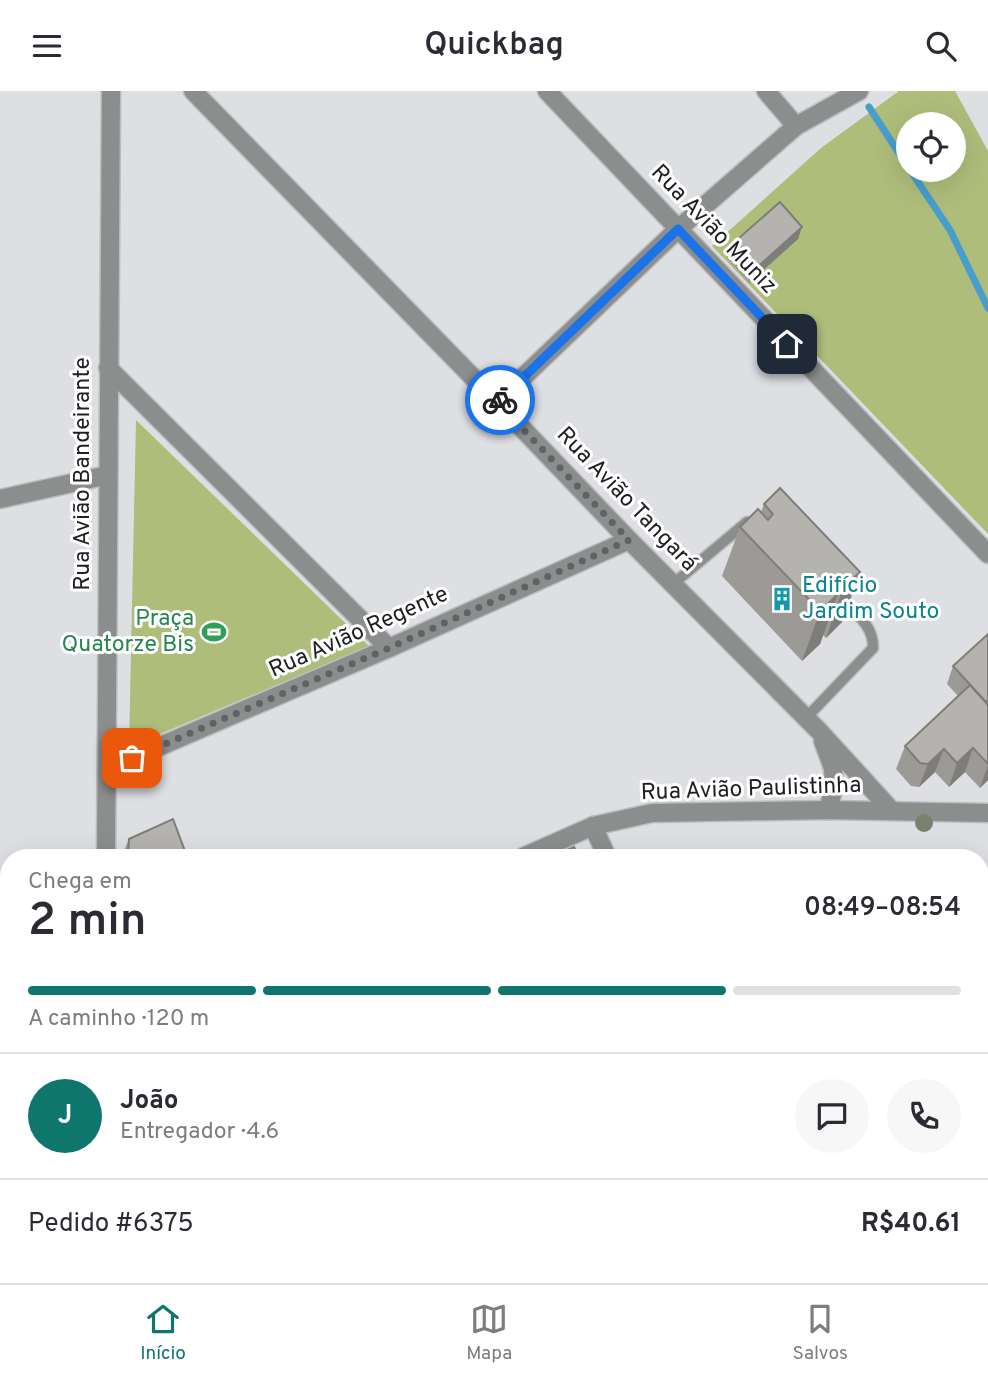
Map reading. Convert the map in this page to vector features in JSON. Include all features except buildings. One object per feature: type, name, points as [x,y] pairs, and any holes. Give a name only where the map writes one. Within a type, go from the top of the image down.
[{"type":"street","name":"Rua Avião Bandeirante","points":[[106,849],[111,91]]},
{"type":"street","name":"Rua Avião Tangará","points":[[193,91],[629,540],[819,731],[892,811]]},
{"type":"street","name":"Rua Avião Muniz","points":[[547,91],[988,554]]},
{"type":"street","points":[[766,91],[796,126]]},
{"type":"street","points":[[497,402],[678,229],[796,126],[859,91]]},
{"type":"street","points":[[108,368],[389,648]]},
{"type":"street","points":[[0,499],[108,475]]},
{"type":"street","name":"Rua Avião Regente","points":[[107,769],[389,648],[629,540]]},
{"type":"street","name":"Rua Avião Tangará","points":[[819,731],[833,768],[834,787],[828,810]]},
{"type":"street","name":"Rua Avião Paulistinha","points":[[541,849],[593,826],[652,813],[828,810],[988,813]]},
{"type":"street","points":[[593,826],[603,849]]},
{"type":"lane","points":[[673,584],[747,523],[757,522]]},
{"type":"lane","points":[[806,718],[873,648],[873,638],[867,624],[830,589]]},
{"type":"green space","points":[[899,91],[955,91],[988,151],[988,534],[712,246],[821,148]]},
{"type":"green space","points":[[136,420],[369,646],[129,747]]},
{"type":"waterway","points":[[869,107],[896,149]]},
{"type":"waterway","points":[[918,182],[950,230],[988,308]]},
{"type":"way so far","points":[[132,758],[389,648],[629,540],[497,402],[500,400]]},
{"type":"place","name":"Edifício Jardim Souto","points":[[782,599]]},
{"type":"place","name":"Praça Quatorze Bis","points":[[214,632]]},
{"type":"route","points":[[500,400],[678,229],[787,344]]}]
